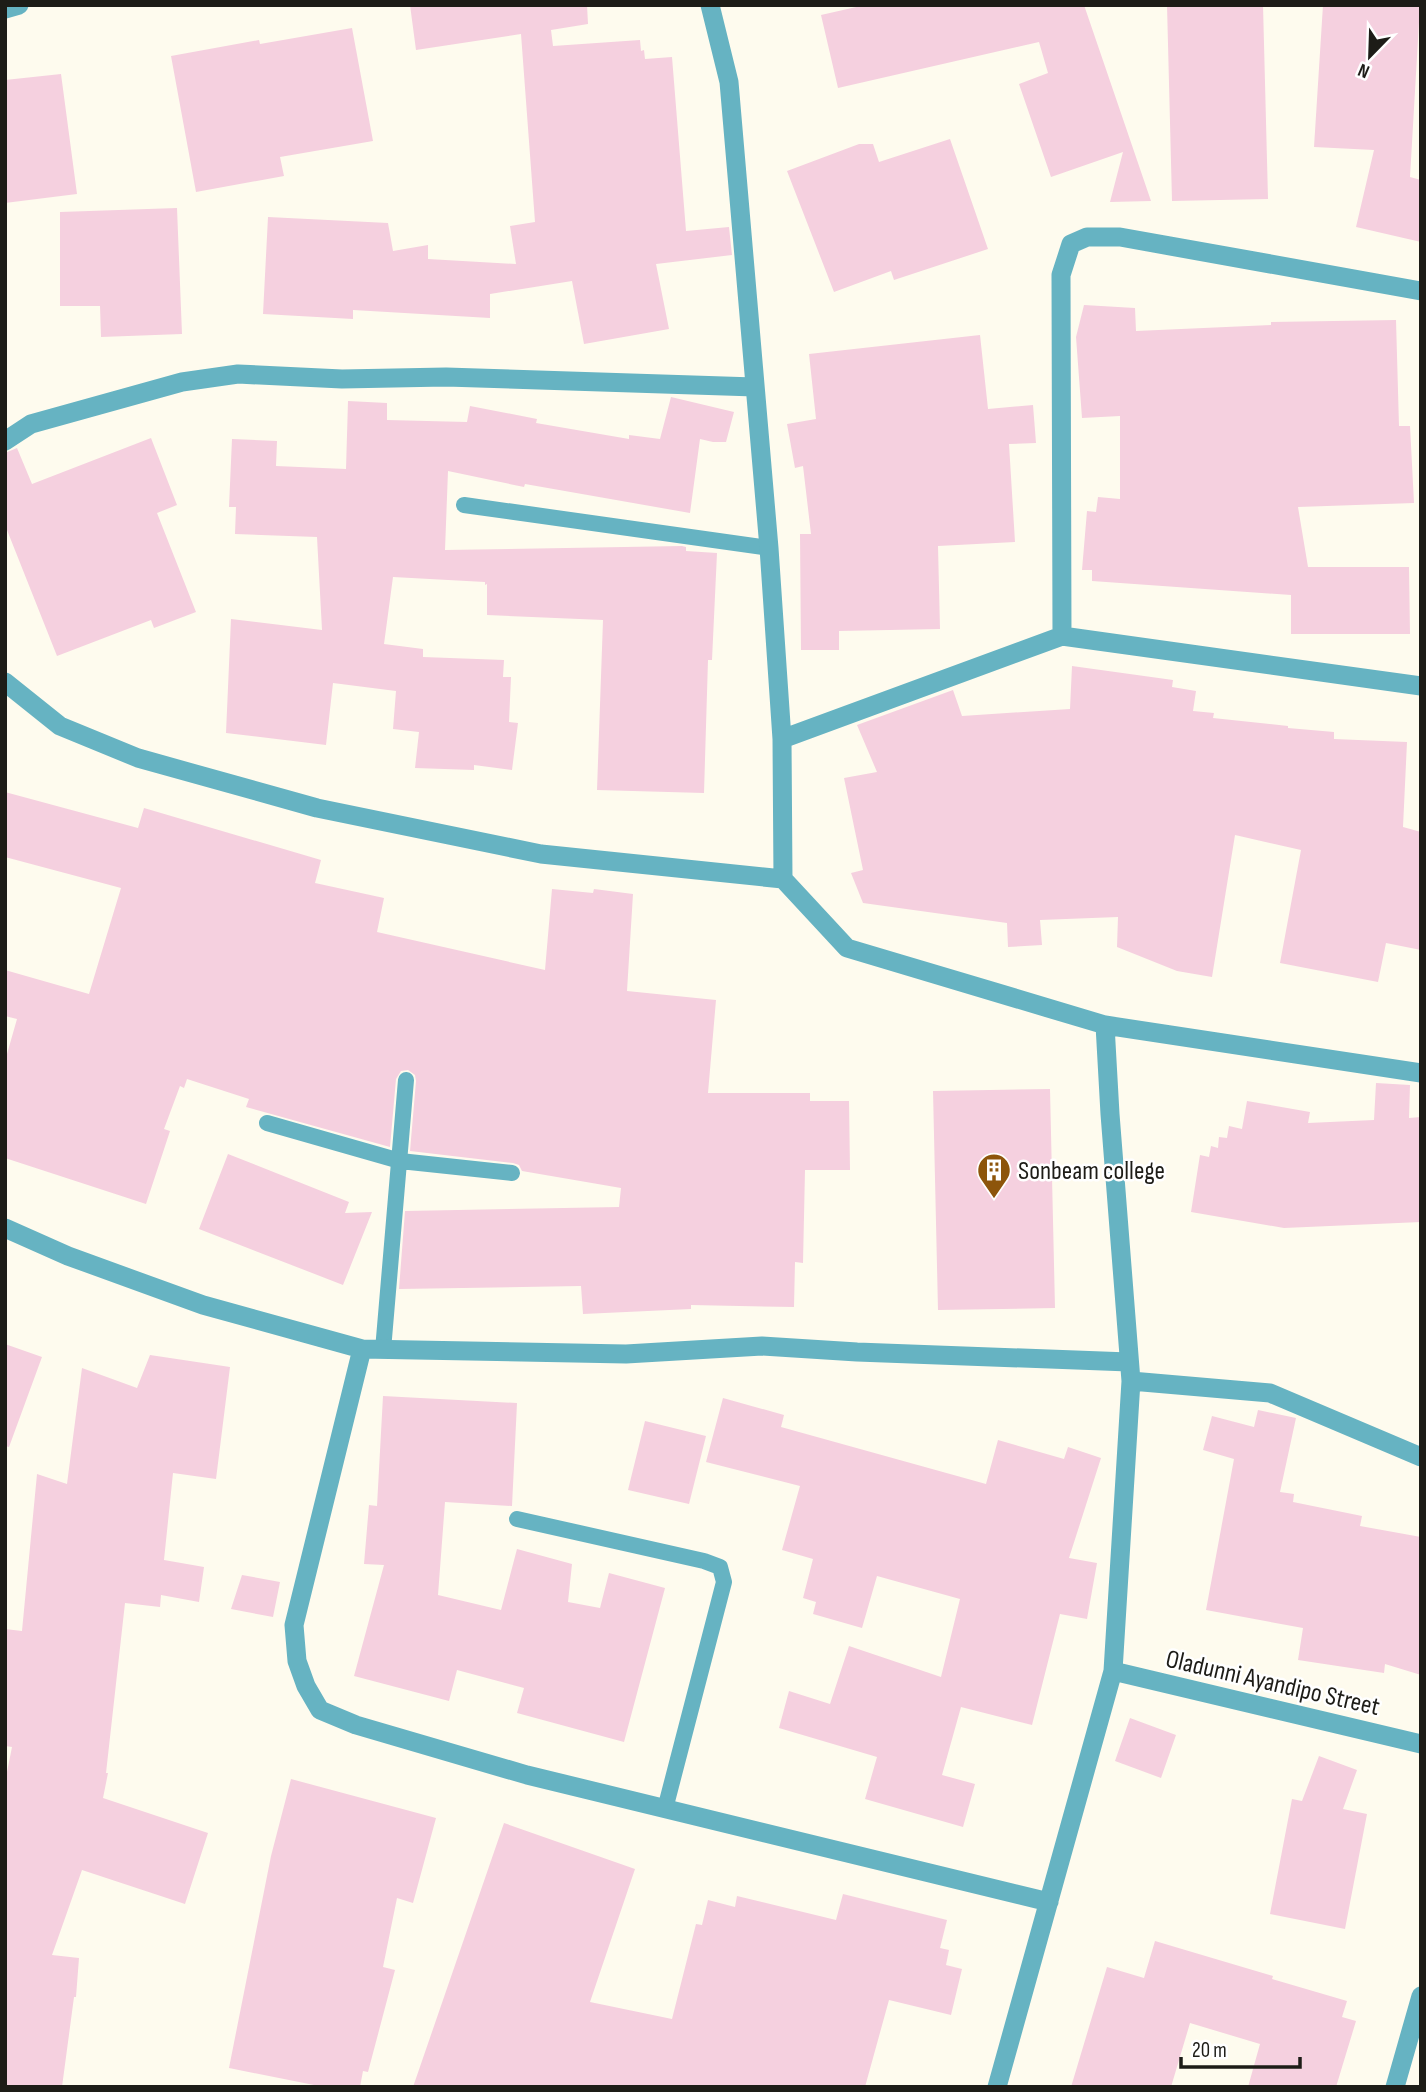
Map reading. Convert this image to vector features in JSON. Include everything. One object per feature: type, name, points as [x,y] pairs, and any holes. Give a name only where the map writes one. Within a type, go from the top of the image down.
[{"type":"street","points":[[5,9],[19,5]]},
{"type":"street","points":[[710,5],[729,82],[769,548],[782,739],[783,879]]},
{"type":"street","points":[[1062,636],[1061,275],[1071,244],[1087,237],[1119,237],[1421,291]]},
{"type":"street","points":[[5,441],[31,424],[182,382],[239,374],[342,379],[446,377],[755,387]]},
{"type":"street","points":[[782,739],[1062,636],[1421,686]]},
{"type":"street","points":[[5,682],[60,726],[138,758],[317,808],[541,854],[783,879],[848,948],[1105,1025],[1421,1073]]},
{"type":"street","points":[[997,2087],[1114,1671],[1130,1371],[1105,1025]]},
{"type":"street","points":[[5,1228],[68,1256],[203,1305],[362,1349],[626,1354],[762,1346],[1130,1371],[1270,1393],[1421,1457]]},
{"type":"street","points":[[362,1349],[294,1625],[297,1661],[306,1686],[320,1710],[356,1725],[527,1775],[1049,1902]]},
{"type":"street","name":"Oladunni Ayandipo Street","points":[[1114,1671],[1421,1744]]},
{"type":"street","points":[[1395,2087],[1421,1998]]},
{"type":"lane","points":[[464,505],[769,548]]},
{"type":"lane","points":[[383,1350],[406,1080]]},
{"type":"lane","points":[[267,1123],[400,1161],[512,1173]]},
{"type":"lane","points":[[517,1519],[704,1560],[720,1567],[724,1582],[664,1809]]},
{"type":"building","points":[[410,5],[587,5],[588,24],[551,30],[553,46],[640,40],[645,59],[672,57],[686,231],[729,227],[732,255],[656,264],[669,329],[584,344],[572,281],[490,294],[490,318],[353,310],[353,319],[263,314],[268,217],[388,223],[393,251],[428,245],[428,259],[516,264],[510,226],[535,222],[521,34],[416,50]]},
{"type":"building","points":[[865,5],[1084,5],[1151,201],[1110,202],[1123,152],[1051,177],[1019,84],[1048,73],[1039,42],[838,88],[821,15]]},
{"type":"building","points":[[1167,5],[1263,5],[1268,199],[1172,201]]},
{"type":"building","points":[[1323,5],[1420,5],[1410,177],[1421,180],[1421,242],[1356,227],[1374,150],[1314,147]]},
{"type":"building","points":[[352,28],[373,141],[280,157],[284,176],[196,192],[171,56],[259,40],[260,44]]},
{"type":"building","points":[[61,74],[77,194],[5,203],[5,80]]},
{"type":"building","points":[[950,139],[988,249],[894,280],[891,271],[834,292],[787,171],[859,144],[873,144],[879,162]]},
{"type":"building","points":[[177,208],[182,334],[101,337],[100,306],[60,306],[60,212]]},
{"type":"building","points":[[1084,305],[1135,308],[1136,331],[1271,325],[1271,322],[1396,320],[1399,426],[1410,426],[1414,503],[1298,507],[1308,567],[1409,567],[1410,634],[1291,634],[1291,595],[1092,581],[1092,570],[1082,570],[1087,511],[1096,512],[1098,497],[1120,499],[1120,416],[1082,418],[1076,337]]},
{"type":"building","points":[[980,335],[988,409],[1033,405],[1036,443],[1009,444],[1015,542],[938,546],[940,629],[839,631],[839,650],[801,650],[800,534],[811,534],[803,466],[795,468],[787,424],[816,419],[809,354]]},
{"type":"building","points":[[671,397],[734,412],[726,442],[700,439],[690,513],[525,484],[524,487],[448,471],[445,550],[682,546],[686,547],[686,551],[717,553],[712,660],[708,660],[704,793],[597,790],[603,620],[487,615],[485,582],[393,577],[384,644],[423,649],[423,657],[504,660],[503,677],[511,677],[509,722],[518,723],[512,770],[474,765],[474,770],[415,768],[419,732],[393,729],[396,691],[333,683],[326,745],[226,733],[231,619],[322,630],[317,537],[235,534],[236,507],[229,507],[232,439],[277,441],[276,466],[346,469],[348,401],[387,403],[387,420],[467,422],[470,406],[537,419],[536,423],[629,439],[629,435],[660,439]]},
{"type":"building","points":[[151,438],[177,505],[157,513],[196,612],[154,628],[151,620],[57,656],[5,525],[5,453],[17,448],[32,484]]},
{"type":"building","points":[[1072,666],[1173,680],[1172,687],[1196,691],[1193,711],[1214,713],[1213,718],[1334,732],[1334,739],[1407,742],[1403,827],[1421,832],[1421,950],[1386,943],[1378,982],[1280,963],[1301,850],[1235,835],[1212,977],[1177,971],[1117,947],[1118,917],[1040,920],[1042,945],[1008,947],[1007,923],[863,903],[851,873],[863,870],[844,778],[877,772],[857,725],[953,690],[962,716],[1070,709]]},
{"type":"building","points":[[5,792],[138,828],[144,808],[321,860],[315,883],[384,898],[377,932],[545,970],[552,889],[593,893],[594,889],[633,894],[627,991],[716,1000],[708,1093],[810,1093],[810,1101],[849,1101],[850,1170],[805,1170],[803,1263],[795,1262],[794,1307],[691,1305],[691,1309],[583,1314],[581,1286],[399,1289],[405,1211],[619,1207],[621,1188],[522,1171],[519,1165],[513,1163],[410,1151],[416,1081],[415,1075],[408,1070],[401,1071],[396,1079],[390,1147],[246,1107],[249,1099],[187,1079],[184,1088],[180,1086],[164,1129],[170,1131],[146,1204],[5,1158],[5,1061],[17,1019],[5,1016],[5,970],[89,994],[121,888],[5,857]]},
{"type":"building","points":[[1376,1083],[1410,1085],[1409,1118],[1421,1117],[1421,1222],[1284,1228],[1191,1212],[1200,1155],[1209,1157],[1211,1146],[1218,1148],[1219,1137],[1227,1138],[1229,1126],[1242,1129],[1247,1101],[1310,1112],[1308,1123],[1374,1120]]},
{"type":"building","name":"Sonbeam college","points":[[1050,1089],[1055,1308],[938,1310],[933,1091]]},
{"type":"building","points":[[228,1154],[349,1202],[345,1213],[372,1212],[343,1285],[199,1229]]},
{"type":"building","points":[[5,1344],[42,1357],[9,1447],[5,1446]]},
{"type":"building","points":[[150,1355],[230,1367],[216,1479],[173,1473],[164,1560],[204,1567],[199,1602],[161,1595],[160,1607],[125,1603],[108,1773],[103,1798],[208,1833],[185,1904],[82,1870],[52,1955],[79,1958],[76,1997],[62,2087],[5,2087],[5,1782],[12,1747],[5,1746],[5,1629],[22,1631],[37,1474],[67,1484],[82,1368],[137,1388]]},
{"type":"building","points":[[383,1396],[517,1403],[512,1506],[445,1502],[438,1595],[501,1610],[517,1549],[572,1564],[568,1602],[600,1608],[609,1573],[665,1588],[624,1742],[517,1713],[524,1688],[457,1670],[449,1701],[354,1676],[384,1565],[364,1564],[369,1505],[377,1506]]},
{"type":"building","points":[[723,1398],[784,1415],[781,1427],[986,1484],[998,1440],[1064,1459],[1068,1447],[1101,1458],[1069,1558],[1097,1563],[1087,1619],[1060,1614],[1032,1725],[961,1707],[942,1775],[975,1784],[963,1827],[865,1799],[877,1757],[779,1728],[789,1691],[830,1704],[849,1646],[941,1677],[960,1599],[877,1576],[862,1628],[813,1614],[816,1602],[803,1598],[813,1559],[782,1550],[800,1486],[706,1462]]},
{"type":"building","points":[[1258,1410],[1296,1418],[1280,1492],[1294,1494],[1293,1502],[1362,1516],[1360,1526],[1421,1537],[1421,1675],[1385,1664],[1384,1673],[1298,1660],[1303,1628],[1206,1610],[1234,1459],[1203,1450],[1212,1416],[1254,1427]]},
{"type":"building","points":[[645,1421],[706,1436],[689,1504],[628,1490]]},
{"type":"building","points":[[242,1575],[280,1582],[273,1617],[231,1609]]},
{"type":"building","points":[[1130,1718],[1176,1735],[1161,1778],[1115,1761]]},
{"type":"building","points":[[1319,1756],[1357,1770],[1343,1809],[1367,1814],[1345,1929],[1270,1914],[1292,1799],[1302,1801]]},
{"type":"building","points":[[291,1779],[436,1818],[413,1903],[397,1898],[383,1967],[395,1970],[368,2072],[363,2071],[360,2087],[324,2087],[229,2068],[271,1856]]},
{"type":"building","points":[[504,1823],[635,1869],[590,2002],[672,2019],[696,1924],[702,1925],[708,1900],[735,1907],[737,1896],[836,1920],[843,1894],[947,1920],[940,1948],[949,1950],[946,1965],[962,1969],[951,2015],[889,2000],[865,2087],[413,2087]]},
{"type":"building","points":[[1155,1941],[1347,2001],[1342,2017],[1356,2021],[1336,2087],[1248,2087],[1260,2044],[1190,2023],[1171,2087],[1071,2087],[1107,1967],[1144,1978]]},
{"type":"place","name":"Sonbeam college","points":[[994,1200]]}]
